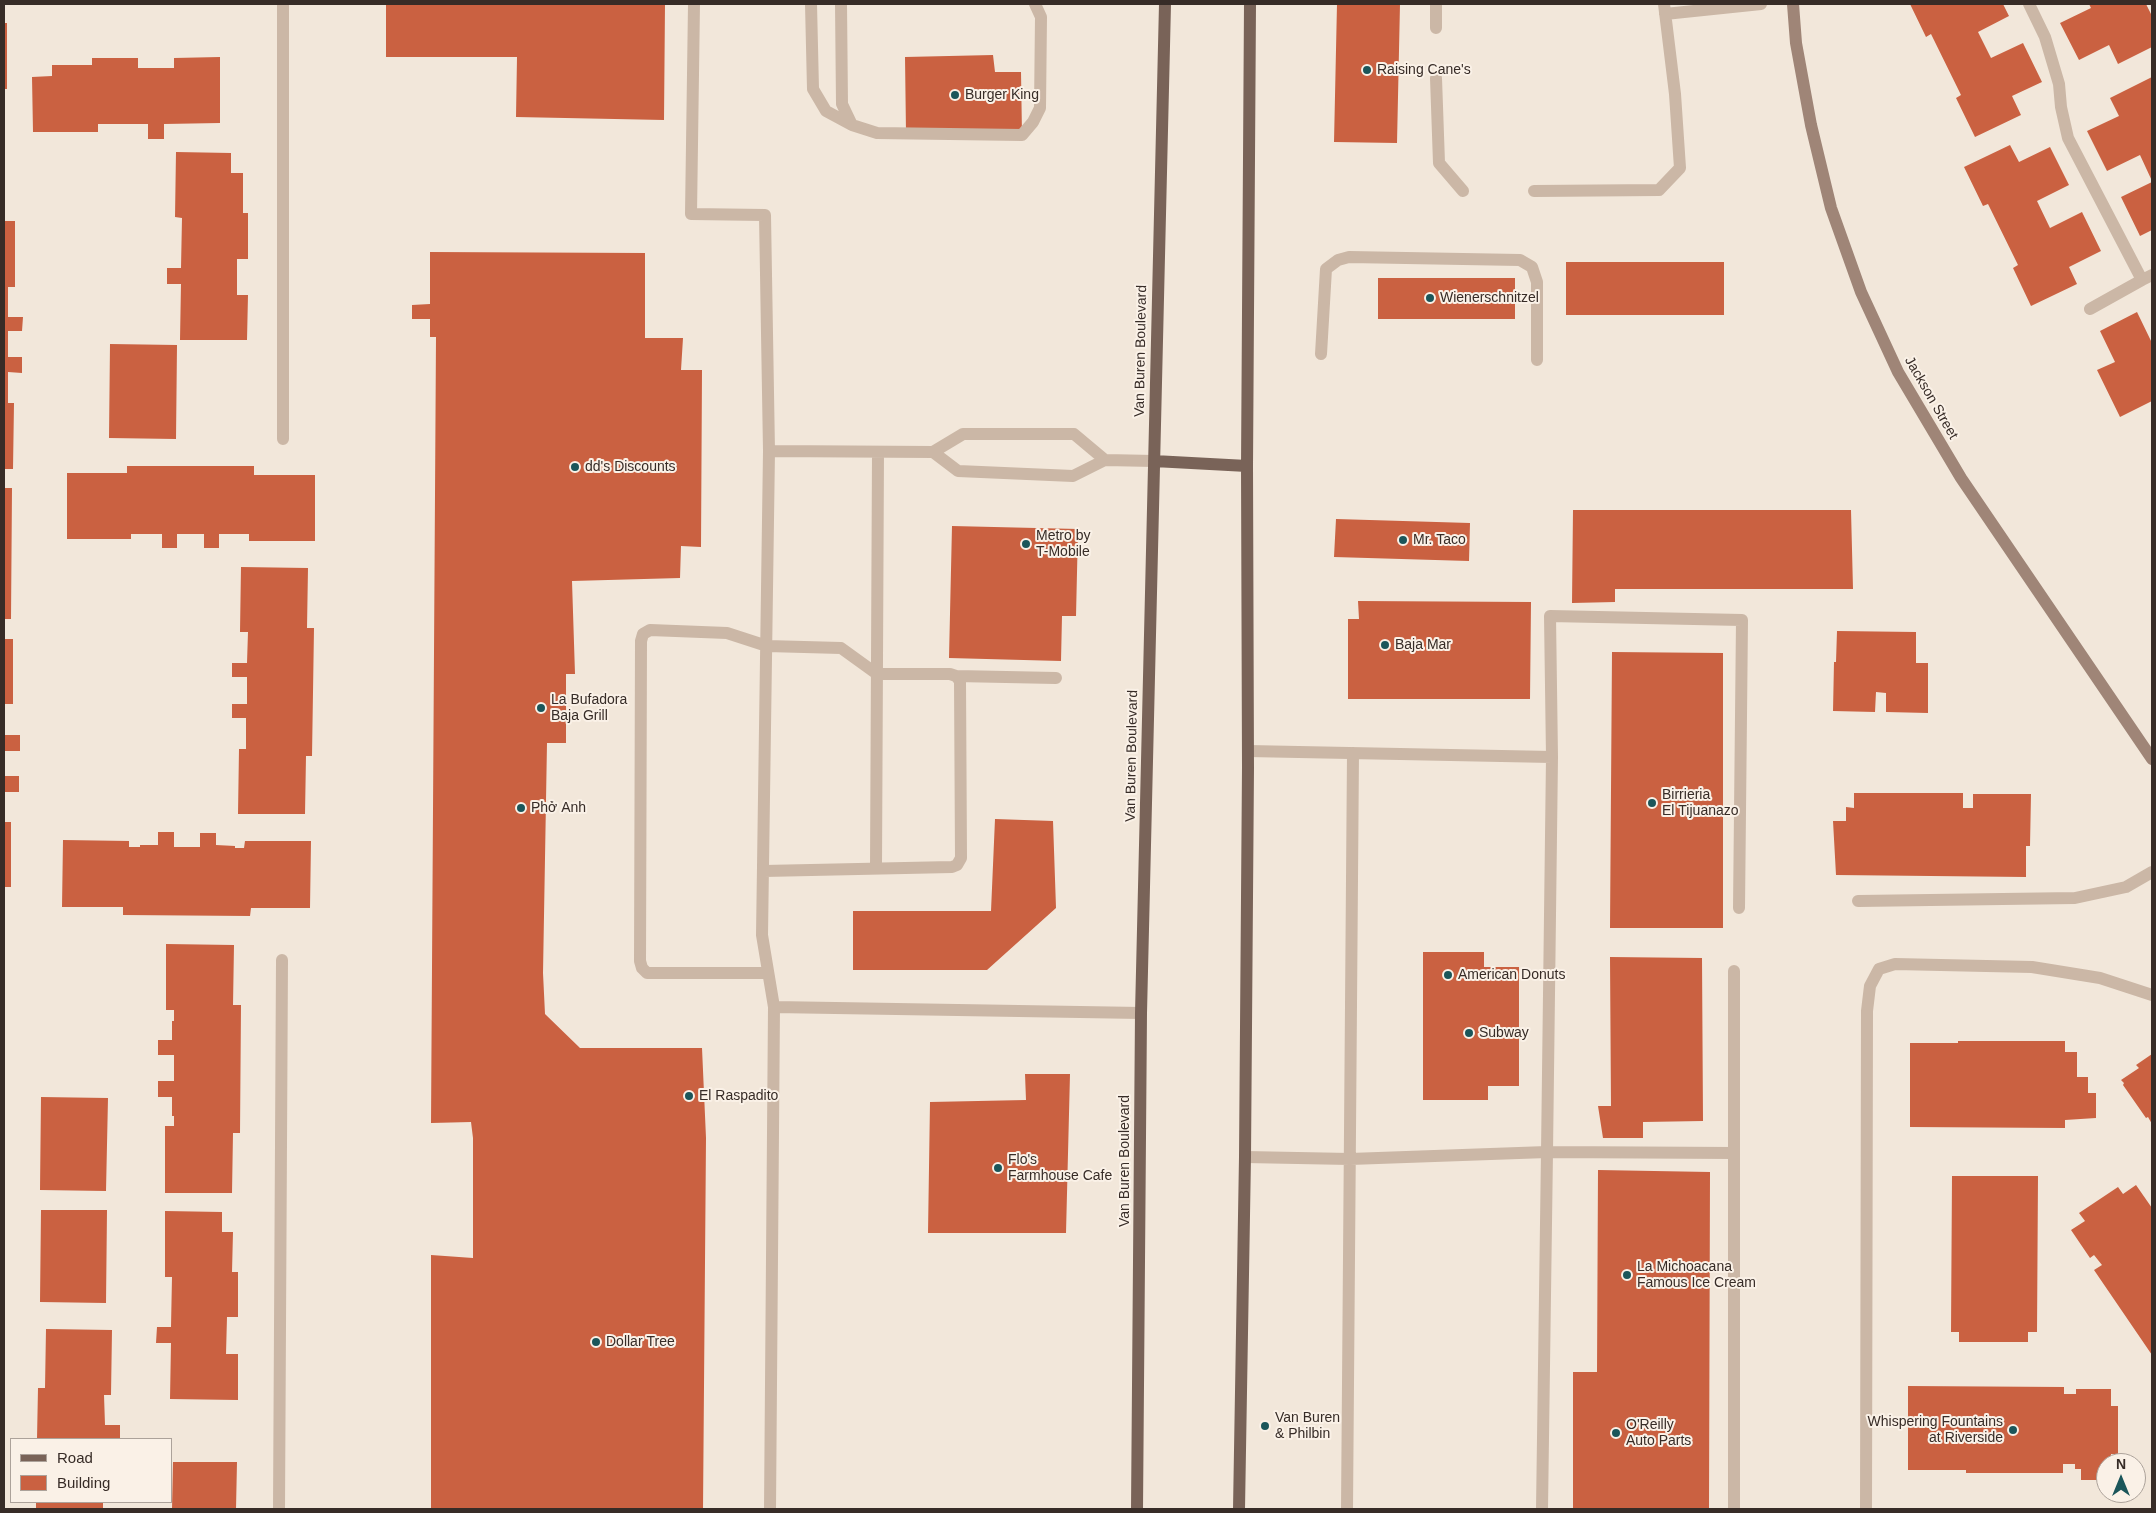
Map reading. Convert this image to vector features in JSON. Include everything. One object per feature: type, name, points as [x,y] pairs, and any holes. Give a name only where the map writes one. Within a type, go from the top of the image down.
[{"type":"main road","name":"Van Buren Boulevard","points":[[1137,1509],[1141,1013],[1165,4]]},
{"type":"main road","points":[[1238,1509],[1245,1156],[1250,4]]},
{"type":"main road","name":"Jackson Street","points":[[1793,4],[1796,43],[1809,116],[1831,208],[1861,292],[1898,372],[1961,478],[2152,758]]},
{"type":"main road","points":[[1154,461],[1247,466]]},
{"type":"lane","points":[[283,4],[283,439]]},
{"type":"lane","points":[[694,4],[691,214],[765,215],[770,450],[762,934],[774,1007],[770,1509]]},
{"type":"lane","points":[[810,4],[813,89],[826,111],[852,125],[877,134],[1022,135],[1033,122],[1040,108],[1041,16],[1035,4]]},
{"type":"lane","points":[[841,4],[842,104],[852,125]]},
{"type":"lane","points":[[1436,4],[1436,28]]},
{"type":"lane","points":[[1534,191],[1659,190],[1680,168],[1675,94],[1665,9],[1761,4]]},
{"type":"lane","points":[[2030,4],[2045,36],[2060,84],[2061,107],[2068,138],[2147,278],[2090,309]]},
{"type":"lane","points":[[1436,78],[1439,163],[1463,191]]},
{"type":"lane","points":[[1321,354],[1326,268],[1338,260],[1349,257],[1520,260],[1532,267],[1537,282],[1537,360]]},
{"type":"lane","points":[[770,450],[933,452],[963,434],[1074,434],[1105,460]]},
{"type":"lane","points":[[876,868],[878,452]]},
{"type":"lane","points":[[933,452],[958,471],[1073,476],[1105,460],[1154,461]]},
{"type":"lane","points":[[1542,1509],[1552,757],[1550,616],[1742,620],[1739,908]]},
{"type":"lane","points":[[768,973],[647,973],[642,968],[640,961],[641,641],[643,634],[650,630],[727,633],[767,646],[841,648],[877,674],[950,674],[956,676],[1056,678]]},
{"type":"lane","points":[[764,871],[952,867],[957,864],[961,858],[960,681],[956,676]]},
{"type":"lane","points":[[1248,751],[1552,757]]},
{"type":"lane","points":[[1347,1509],[1353,753]]},
{"type":"lane","points":[[1858,901],[2075,898],[2126,887],[2152,872]]},
{"type":"lane","points":[[279,1509],[282,960]]},
{"type":"lane","points":[[1866,1509],[1867,1012],[1870,986],[1879,969],[1895,964],[2032,967],[2100,978],[2152,995]]},
{"type":"lane","points":[[1734,971],[1734,1509]]},
{"type":"lane","points":[[774,1007],[1141,1013]]},
{"type":"lane","points":[[1245,1156],[1350,1159],[1547,1152],[1734,1153]]},
{"type":"building","points":[[386,4],[665,4],[664,120],[516,117],[517,57],[386,57]]},
{"type":"building","points":[[1337,4],[1400,4],[1397,143],[1334,142]]},
{"type":"building","points":[[1910,4],[2003,4],[2009,16],[1978,32],[1991,58],[2023,43],[2042,82],[2012,96],[2021,115],[1975,137],[1956,98],[1961,95],[1931,34],[1926,37]]},
{"type":"building","points":[[2089,4],[2146,4],[2152,16],[2152,47],[2118,64],[2109,45],[2079,60],[2060,23],[2091,8]]},
{"type":"building","points":[[4,23],[7,23],[7,89],[4,89]]},
{"type":"building","points":[[993,55],[995,72],[1021,72],[1022,135],[906,133],[905,57]]},
{"type":"building","points":[[220,57],[220,123],[164,124],[164,139],[148,139],[148,124],[98,124],[98,132],[33,132],[32,77],[52,76],[52,65],[92,65],[92,58],[138,58],[138,68],[174,68],[174,58]]},
{"type":"building","points":[[2152,77],[2152,181],[2140,155],[2107,171],[2087,131],[2119,116],[2110,98]]},
{"type":"building","points":[[2010,145],[2019,162],[2050,147],[2069,185],[2037,201],[2050,228],[2082,212],[2101,251],[2069,267],[2077,284],[2031,306],[2013,268],[2018,265],[1988,204],[1983,206],[1964,167]]},
{"type":"building","points":[[176,152],[231,153],[231,173],[243,173],[243,213],[248,213],[248,259],[237,259],[237,295],[248,295],[247,340],[180,340],[181,284],[167,284],[167,268],[181,268],[182,218],[175,217]]},
{"type":"building","points":[[2152,182],[2152,230],[2140,236],[2121,197]]},
{"type":"building","points":[[4,221],[15,221],[15,287],[8,287],[8,317],[23,317],[22,331],[8,331],[8,357],[22,357],[22,373],[8,372],[8,403],[14,403],[13,469],[4,469]]},
{"type":"building","points":[[430,252],[645,253],[645,338],[683,338],[681,370],[702,370],[701,547],[681,546],[680,578],[572,581],[575,674],[566,674],[566,743],[547,743],[543,973],[545,1014],[580,1048],[702,1048],[706,1138],[703,1509],[431,1509],[431,1255],[473,1258],[473,1138],[471,1122],[431,1123],[436,337],[430,337],[430,319],[412,319],[412,305],[430,304]]},
{"type":"building","points":[[1566,262],[1724,262],[1724,315],[1566,315]]},
{"type":"building","points":[[1378,278],[1515,278],[1515,319],[1378,319]]},
{"type":"building","points":[[2137,312],[2152,343],[2152,401],[2120,417],[2097,370],[2115,362],[2100,331]]},
{"type":"building","points":[[110,344],[177,345],[176,439],[109,438]]},
{"type":"building","points":[[127,466],[254,466],[254,475],[315,475],[315,541],[249,541],[249,534],[219,534],[219,548],[204,548],[204,534],[177,534],[177,548],[162,548],[162,534],[131,534],[131,539],[67,539],[67,473],[127,473]]},
{"type":"building","points":[[4,488],[12,488],[11,619],[4,619]]},
{"type":"building","points":[[1573,510],[1851,510],[1853,589],[1615,589],[1615,602],[1572,603]]},
{"type":"building","name":"Mr. Taco","points":[[1336,519],[1470,523],[1469,561],[1334,557]]},
{"type":"building","points":[[952,526],[1078,529],[1076,616],[1062,616],[1061,661],[949,658]]},
{"type":"building","points":[[241,567],[308,568],[307,628],[314,628],[312,756],[306,756],[305,814],[238,814],[239,749],[246,749],[246,718],[232,718],[232,704],[247,704],[247,677],[232,677],[232,663],[247,663],[248,632],[240,632]]},
{"type":"building","points":[[1358,601],[1531,602],[1530,699],[1348,699],[1348,619],[1359,619]]},
{"type":"building","points":[[1837,631],[1916,632],[1916,663],[1928,663],[1928,713],[1886,712],[1886,693],[1876,692],[1875,712],[1833,711]]},
{"type":"building","points":[[4,639],[13,639],[13,704],[4,704]]},
{"type":"building","points":[[1612,652],[1723,653],[1723,928],[1610,928]]},
{"type":"building","points":[[4,735],[20,735],[20,751],[4,751]]},
{"type":"building","points":[[4,776],[19,776],[19,792],[4,792]]},
{"type":"building","points":[[1854,793],[1963,793],[1963,808],[1973,808],[1973,794],[2031,794],[2030,846],[2026,846],[2026,877],[1836,875],[1833,821],[1846,821],[1846,807],[1854,808]]},
{"type":"building","points":[[995,819],[1053,821],[1056,908],[987,970],[853,970],[853,911],[991,911]]},
{"type":"building","points":[[4,822],[11,822],[11,887],[4,887]]},
{"type":"building","points":[[158,832],[174,832],[174,847],[200,847],[200,833],[216,833],[216,845],[235,846],[235,848],[244,848],[245,841],[311,841],[310,908],[251,908],[250,916],[123,915],[123,907],[62,907],[63,840],[129,841],[129,847],[140,847],[140,845],[158,845]]},
{"type":"building","points":[[166,944],[234,945],[233,1005],[241,1005],[240,1133],[233,1133],[232,1193],[165,1193],[165,1126],[174,1126],[172,1097],[158,1097],[158,1081],[174,1081],[174,1055],[158,1055],[158,1040],[172,1040],[172,1021],[174,1021],[174,1010],[166,1010]]},
{"type":"building","points":[[1423,952],[1484,952],[1484,967],[1519,967],[1519,1086],[1488,1086],[1488,1100],[1423,1100]]},
{"type":"building","points":[[1610,957],[1702,958],[1703,1121],[1643,1122],[1643,1138],[1603,1138],[1598,1106],[1611,1106]]},
{"type":"building","points":[[1958,1041],[2065,1041],[2065,1052],[2077,1052],[2077,1077],[2088,1077],[2088,1093],[2096,1093],[2096,1118],[2065,1120],[2065,1128],[1910,1127],[1910,1043],[1958,1043]]},
{"type":"building","points":[[2152,1054],[2152,1124],[2121,1080],[2139,1068],[2136,1065]]},
{"type":"building","name":"Flo's Farmhouse Cafe","points":[[1025,1074],[1070,1074],[1066,1233],[928,1233],[930,1102],[1026,1100]]},
{"type":"building","points":[[41,1097],[108,1098],[106,1191],[40,1190]]},
{"type":"building","points":[[1598,1170],[1710,1172],[1709,1509],[1573,1509],[1573,1372],[1597,1372]]},
{"type":"building","points":[[1952,1176],[2038,1176],[2037,1332],[2028,1332],[2028,1342],[1959,1342],[1959,1332],[1951,1332]]},
{"type":"building","points":[[2136,1185],[2152,1208],[2152,1355],[2094,1270],[2102,1265],[2094,1255],[2090,1258],[2071,1230],[2085,1221],[2079,1213],[2118,1187],[2123,1194]]},
{"type":"building","points":[[41,1210],[107,1210],[106,1303],[40,1302]]},
{"type":"building","points":[[165,1211],[222,1212],[222,1232],[233,1232],[232,1272],[238,1272],[238,1317],[227,1317],[226,1354],[238,1354],[238,1400],[170,1399],[171,1343],[156,1343],[157,1327],[171,1327],[172,1277],[165,1277]]},
{"type":"building","points":[[46,1329],[112,1330],[111,1395],[104,1395],[105,1425],[120,1425],[120,1438],[37,1438],[38,1388],[45,1388]]},
{"type":"building","name":"Whispering Fountains at Riverside","points":[[1908,1386],[2064,1387],[2064,1394],[2076,1394],[2076,1389],[2111,1389],[2111,1406],[2118,1406],[2118,1453],[2096,1453],[2096,1480],[2081,1480],[2081,1469],[2075,1469],[2075,1464],[2063,1464],[2063,1473],[1966,1473],[1966,1470],[1908,1470]]},
{"type":"building","points":[[173,1462],[237,1462],[236,1509],[172,1509]]},
{"type":"building","points":[[36,1503],[103,1503],[103,1509],[36,1509]]},
{"type":"place","name":"Raising Cane's","points":[[1367,70]]},
{"type":"place","name":"Burger King","points":[[955,95]]},
{"type":"place","name":"Wienerschnitzel","points":[[1430,298]]},
{"type":"place","name":"dd's Discounts","points":[[575,467]]},
{"type":"place","name":"Mr. Taco","points":[[1403,540]]},
{"type":"place","name":"Metro by T-Mobile","points":[[1026,544]]},
{"type":"place","name":"Baja Mar","points":[[1385,645]]},
{"type":"place","name":"La Bufadora Baja Grill","points":[[541,708]]},
{"type":"place","name":"Birrieria El Tijuanazo","points":[[1652,803]]},
{"type":"place","name":"Phở Anh","points":[[521,808]]},
{"type":"place","name":"American Donuts","points":[[1448,975]]},
{"type":"place","name":"Subway","points":[[1469,1033]]},
{"type":"place","name":"El Raspadito","points":[[689,1096]]},
{"type":"place","name":"Flo's Farmhouse Cafe","points":[[998,1168]]},
{"type":"place","name":"La Michoacana Famous Ice Cream","points":[[1627,1275]]},
{"type":"place","name":"Dollar Tree","points":[[596,1342]]},
{"type":"place","name":"Van Buren & Philbin","points":[[1265,1426]]},
{"type":"place","name":"Whispering Fountains at Riverside","points":[[2013,1430]]},
{"type":"place","name":"O'Reilly Auto Parts","points":[[1616,1433]]}]
